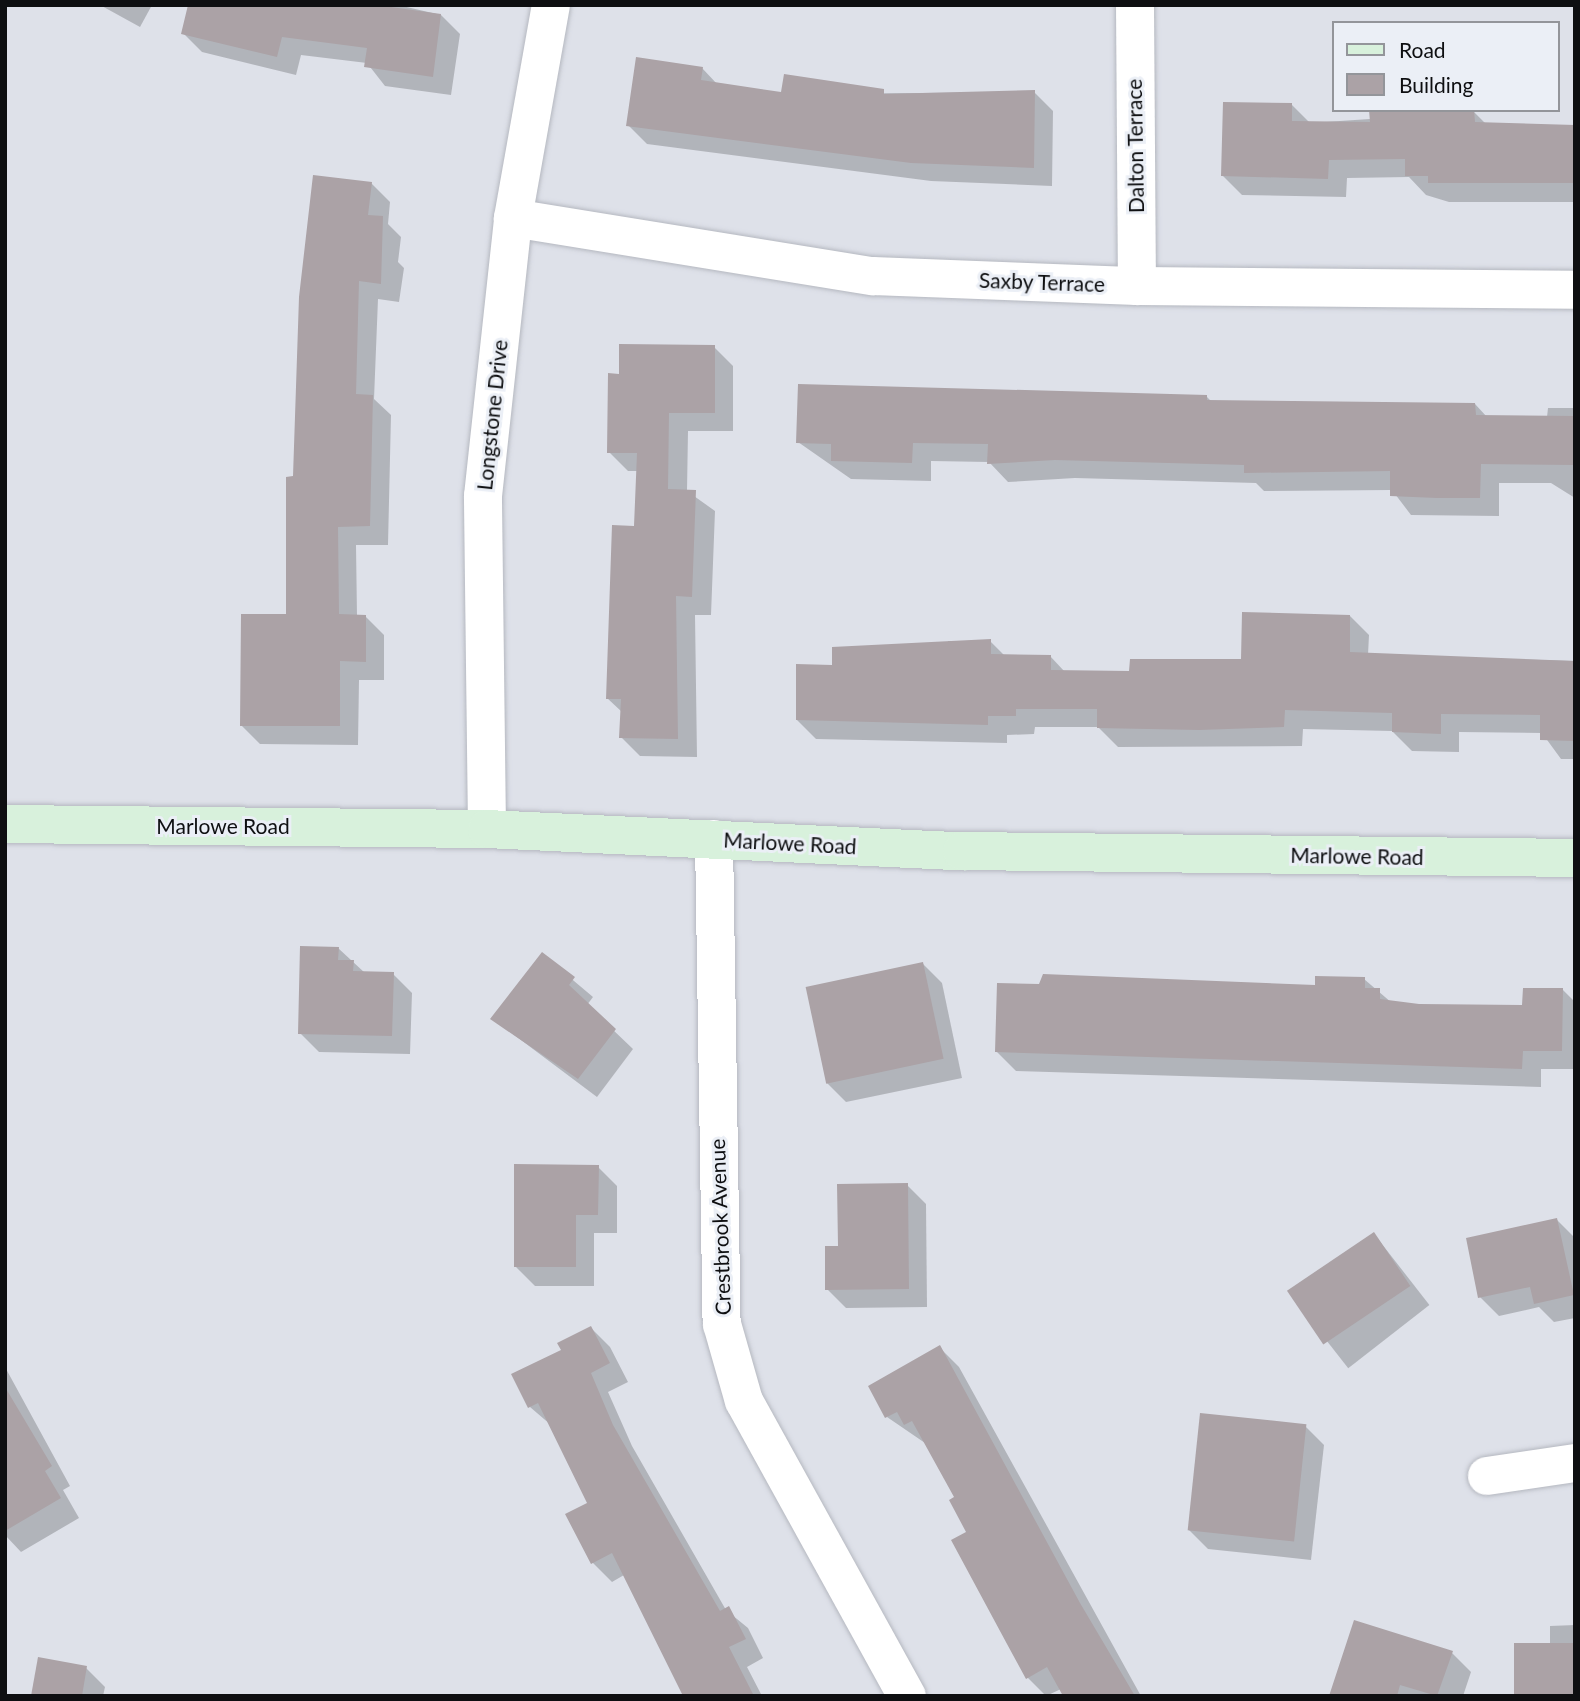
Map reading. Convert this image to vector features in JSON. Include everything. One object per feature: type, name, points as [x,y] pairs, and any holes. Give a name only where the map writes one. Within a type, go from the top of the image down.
[{"type":"street","name":"Longstone Drive","points":[[487,828],[483,496],[513,218],[551,5]]},
{"type":"street","name":"Dalton Terrace","points":[[1135,5],[1137,286]]},
{"type":"street","name":"Saxby Terrace","points":[[513,218],[873,276],[1137,286],[1575,290]]},
{"type":"street","name":"Marlowe Road","points":[[5,824],[487,828],[962,851],[1575,859]]},
{"type":"street","name":"Crestbrook Avenue","points":[[714,839],[722,1324],[744,1401],[907,1696]]},
{"type":"street","points":[[1487,1476],[1575,1463]]},
{"type":"building","points":[[188,5],[377,5],[441,14],[433,77],[364,67],[367,48],[282,37],[277,57],[181,34]]},
{"type":"building","points":[[636,57],[703,67],[701,80],[781,92],[784,74],[884,89],[884,94],[1035,90],[1034,168],[911,163],[626,126]]},
{"type":"building","points":[[1223,102],[1292,103],[1292,121],[1370,122],[1369,112],[1474,112],[1475,122],[1575,125],[1575,183],[1428,183],[1428,176],[1405,176],[1405,159],[1329,160],[1328,179],[1221,176]]},
{"type":"building","points":[[313,175],[372,182],[368,215],[383,216],[381,284],[359,281],[356,394],[373,395],[370,526],[338,527],[339,614],[366,615],[366,662],[340,661],[340,726],[240,726],[241,614],[286,614],[286,477],[293,476],[299,297]]},
{"type":"building","points":[[619,344],[715,345],[715,413],[669,413],[668,489],[696,490],[692,597],[676,596],[678,739],[619,738],[621,699],[606,699],[612,525],[634,526],[637,453],[607,453],[608,373],[619,374]]},
{"type":"building","points":[[798,384],[1207,395],[1207,400],[1475,403],[1476,415],[1575,416],[1575,465],[1481,464],[1480,498],[1437,498],[1390,496],[1390,471],[1244,473],[1244,465],[1055,460],[987,464],[988,444],[913,443],[912,463],[831,461],[831,444],[796,443]]},
{"type":"building","points":[[1242,612],[1350,615],[1350,652],[1575,661],[1575,741],[1540,740],[1540,715],[1441,714],[1441,734],[1392,732],[1392,713],[1285,710],[1284,727],[1199,730],[1097,728],[1097,709],[1016,709],[1016,716],[988,716],[988,725],[796,720],[796,664],[832,665],[832,647],[991,639],[991,654],[1051,655],[1051,670],[1129,671],[1130,659],[1241,659]]},
{"type":"building","points":[[300,946],[339,947],[338,960],[354,960],[353,971],[394,972],[392,1036],[298,1034]]},
{"type":"building","points":[[542,952],[575,977],[569,985],[616,1029],[578,1079],[490,1019]]},
{"type":"building","points":[[923,962],[944,1059],[826,1084],[806,987]]},
{"type":"building","points":[[1043,974],[1315,985],[1315,976],[1365,977],[1365,988],[1380,988],[1380,999],[1419,1004],[1522,1005],[1523,988],[1563,988],[1562,1051],[1523,1051],[1522,1069],[995,1052],[997,983],[1039,984]]},
{"type":"building","points":[[514,1164],[599,1165],[598,1215],[576,1215],[576,1267],[514,1267]]},
{"type":"building","points":[[908,1183],[909,1289],[825,1290],[825,1246],[838,1246],[837,1184]]},
{"type":"building","points":[[1557,1218],[1574,1295],[1534,1304],[1530,1287],[1478,1298],[1466,1238]]},
{"type":"building","points":[[1374,1232],[1410,1286],[1323,1345],[1287,1291]]},
{"type":"building","points":[[591,1326],[610,1363],[591,1373],[613,1425],[720,1611],[729,1606],[746,1639],[729,1647],[754,1696],[683,1696],[612,1553],[591,1564],[565,1514],[587,1503],[538,1403],[528,1408],[511,1374],[561,1350],[557,1343]]},
{"type":"building","points":[[940,1345],[1080,1603],[1135,1696],[1063,1696],[1047,1667],[1026,1679],[951,1540],[966,1532],[949,1500],[954,1497],[912,1421],[904,1425],[897,1412],[885,1418],[868,1386]]},
{"type":"building","points":[[5,1387],[52,1466],[45,1471],[61,1498],[5,1531]]},
{"type":"building","points":[[1200,1413],[1306,1424],[1294,1542],[1188,1530]]},
{"type":"building","points":[[1354,1620],[1453,1651],[1437,1696],[1400,1685],[1397,1696],[1329,1696]]},
{"type":"building","points":[[1514,1643],[1575,1643],[1575,1696],[1514,1696]]},
{"type":"building","points":[[38,1657],[87,1666],[82,1696],[31,1696]]}]
